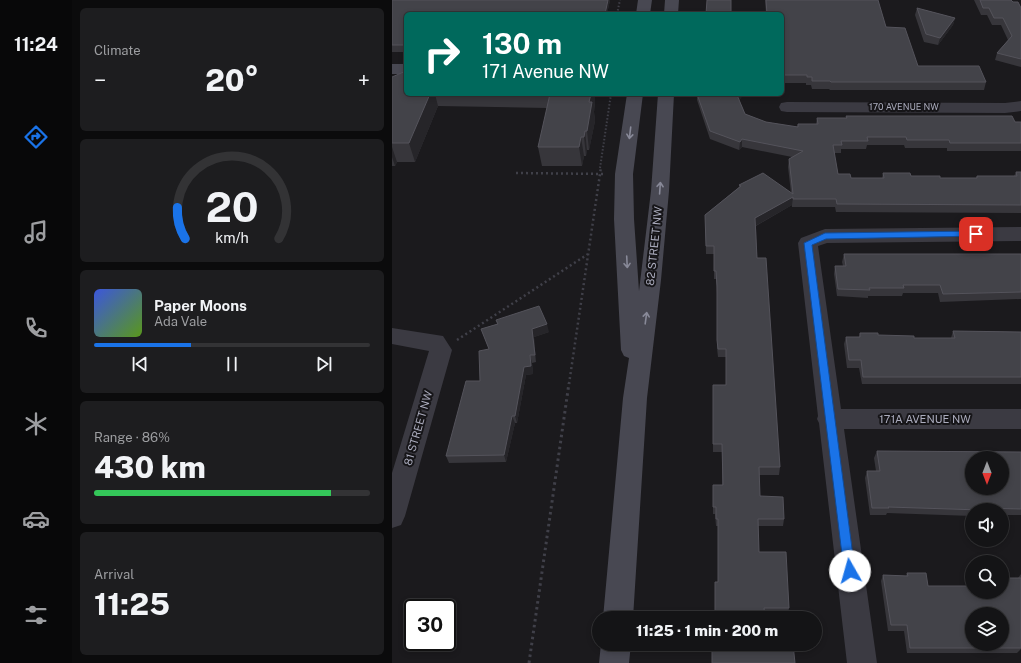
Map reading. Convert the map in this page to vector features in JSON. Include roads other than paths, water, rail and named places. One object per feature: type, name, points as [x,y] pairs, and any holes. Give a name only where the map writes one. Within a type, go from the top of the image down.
[{"type":"main road","points":[[643,12],[645,0]]},
{"type":"main road","points":[[671,12],[672,0]]},
{"type":"main road","points":[[392,69],[404,69]]},
{"type":"main road","name":"82 STREET NW","points":[[635,96],[624,174],[624,219],[635,398]]},
{"type":"main road","name":"82 STREET NW","points":[[619,611],[635,398],[651,280],[660,191],[666,96]]},
{"type":"main road","points":[[614,663],[615,651]]},
{"type":"street","name":"170 AVENUE NW","points":[[787,107],[1005,108],[1021,106]]},
{"type":"street","points":[[862,663],[808,243],[825,236],[1021,234]]},
{"type":"street","name":"81 STREET NW","points":[[392,336],[438,346],[392,516]]},
{"type":"street","name":"171A AVENUE NW","points":[[830,419],[1021,419]]}]
